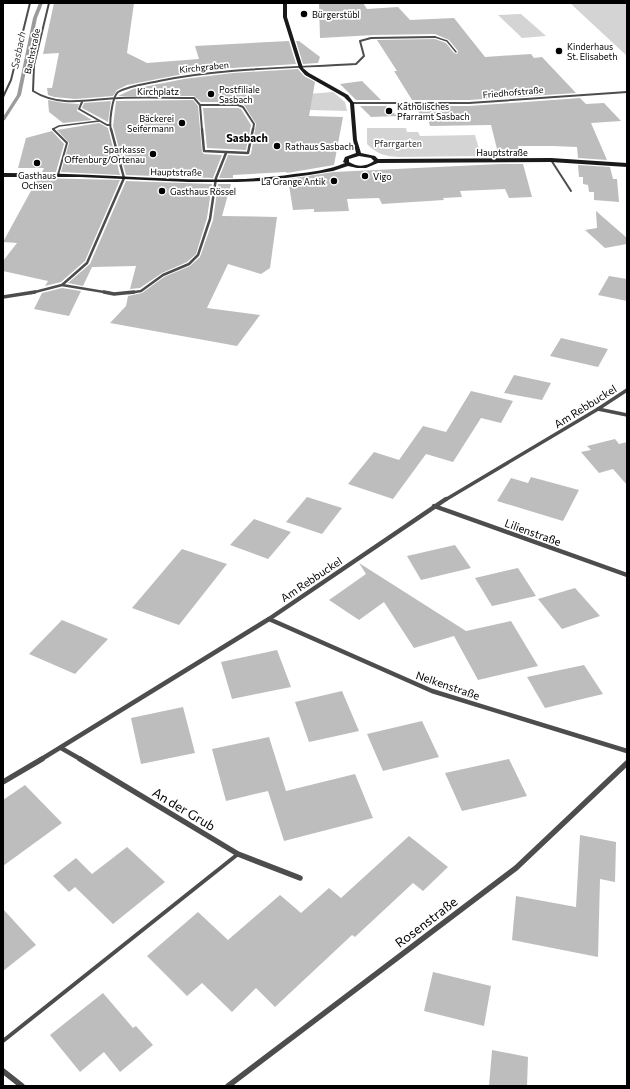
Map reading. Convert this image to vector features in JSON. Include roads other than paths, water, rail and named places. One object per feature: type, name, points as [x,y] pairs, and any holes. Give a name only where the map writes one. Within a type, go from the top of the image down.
[{"type":"street","points":[[3,97],[11,80],[30,3]]},
{"type":"street","name":"Bachstraße","points":[[49,3],[34,65],[33,91],[44,98],[69,102],[114,99]]},
{"type":"street","points":[[285,3],[285,17],[301,68],[308,74],[342,93],[352,103],[355,140],[359,154]]},
{"type":"street","name":"Kirchgraben","points":[[114,99],[117,93],[132,86],[195,74],[356,64],[364,56],[360,41],[426,36],[435,37]]},
{"type":"street","name":"Friedhofstraße","points":[[352,103],[469,103],[627,92]]},
{"type":"street","name":"Kirchplatz","points":[[114,99],[194,98],[200,105],[204,151],[248,153],[254,124],[243,107],[238,105],[200,105]]},
{"type":"street","points":[[62,285],[87,262],[124,178],[110,125],[114,99]]},
{"type":"street","points":[[82,102],[79,109],[107,125],[110,125]]},
{"type":"street","points":[[3,297],[33,293],[62,285],[114,294],[126,294],[141,291],[163,275],[189,264],[198,255],[210,219],[215,181],[226,153]]},
{"type":"street","name":"Hauptstraße","points":[[348,164],[346,162],[347,158],[359,154],[373,157],[376,161]]},
{"type":"street","name":"Hauptstraße","points":[[3,175],[58,175],[215,181],[266,179],[306,174],[334,169],[348,164],[366,167],[374,164],[376,161],[551,160],[627,165]]},
{"type":"street","name":"Am Rebbuckel","points":[[3,782],[61,748],[269,619],[434,506],[598,409],[627,390]]},
{"type":"street","points":[[598,409],[627,415]]},
{"type":"street","name":"Lilienstraße","points":[[434,506],[627,575]]},
{"type":"street","name":"Nelkenstraße","points":[[269,619],[432,691],[627,751]]},
{"type":"street","name":"An der Grub","points":[[61,748],[238,854],[300,878]]},
{"type":"street","name":"Rosenstraße","points":[[228,1086],[516,868],[627,763]]},
{"type":"street","points":[[3,1071],[22,1086]]},
{"type":"lane","points":[[435,37],[447,41],[456,52]]},
{"type":"lane","points":[[58,175],[67,143],[53,129],[59,126],[100,121]]},
{"type":"lane","points":[[551,160],[570,191]]},
{"type":"lane","points":[[3,1041],[238,854]]},
{"type":"waterway","name":"Sasbach","points":[[3,120],[19,95],[35,18],[41,3]]},
{"type":"place","name":"Bürgerstübl","points":[[304,14]]},
{"type":"place","name":"Kinderhaus St. Elisabeth","points":[[559,51]]},
{"type":"place","name":"Postfiliale Sasbach","points":[[211,94]]},
{"type":"place","name":"Katholisches Pfarramt Sasbach","points":[[389,111]]},
{"type":"place","name":"Bäckerei Seifermann","points":[[182,123]]},
{"type":"place","name":"Rathaus Sasbach","points":[[277,146]]},
{"type":"place","name":"Sparkasse Offenburg/Ortenau","points":[[153,154]]},
{"type":"place","name":"Gasthaus Ochsen","points":[[37,163]]},
{"type":"place","name":"Vigo","points":[[365,176]]},
{"type":"place","name":"La Grange Antik","points":[[334,181]]},
{"type":"place","name":"Gasthaus Rössel","points":[[162,191]]},
{"type":"district","name":"Sasbach","points":[[247,137]]},
{"type":"park label","name":"Pfarrgarten","points":[[398,143]]}]
